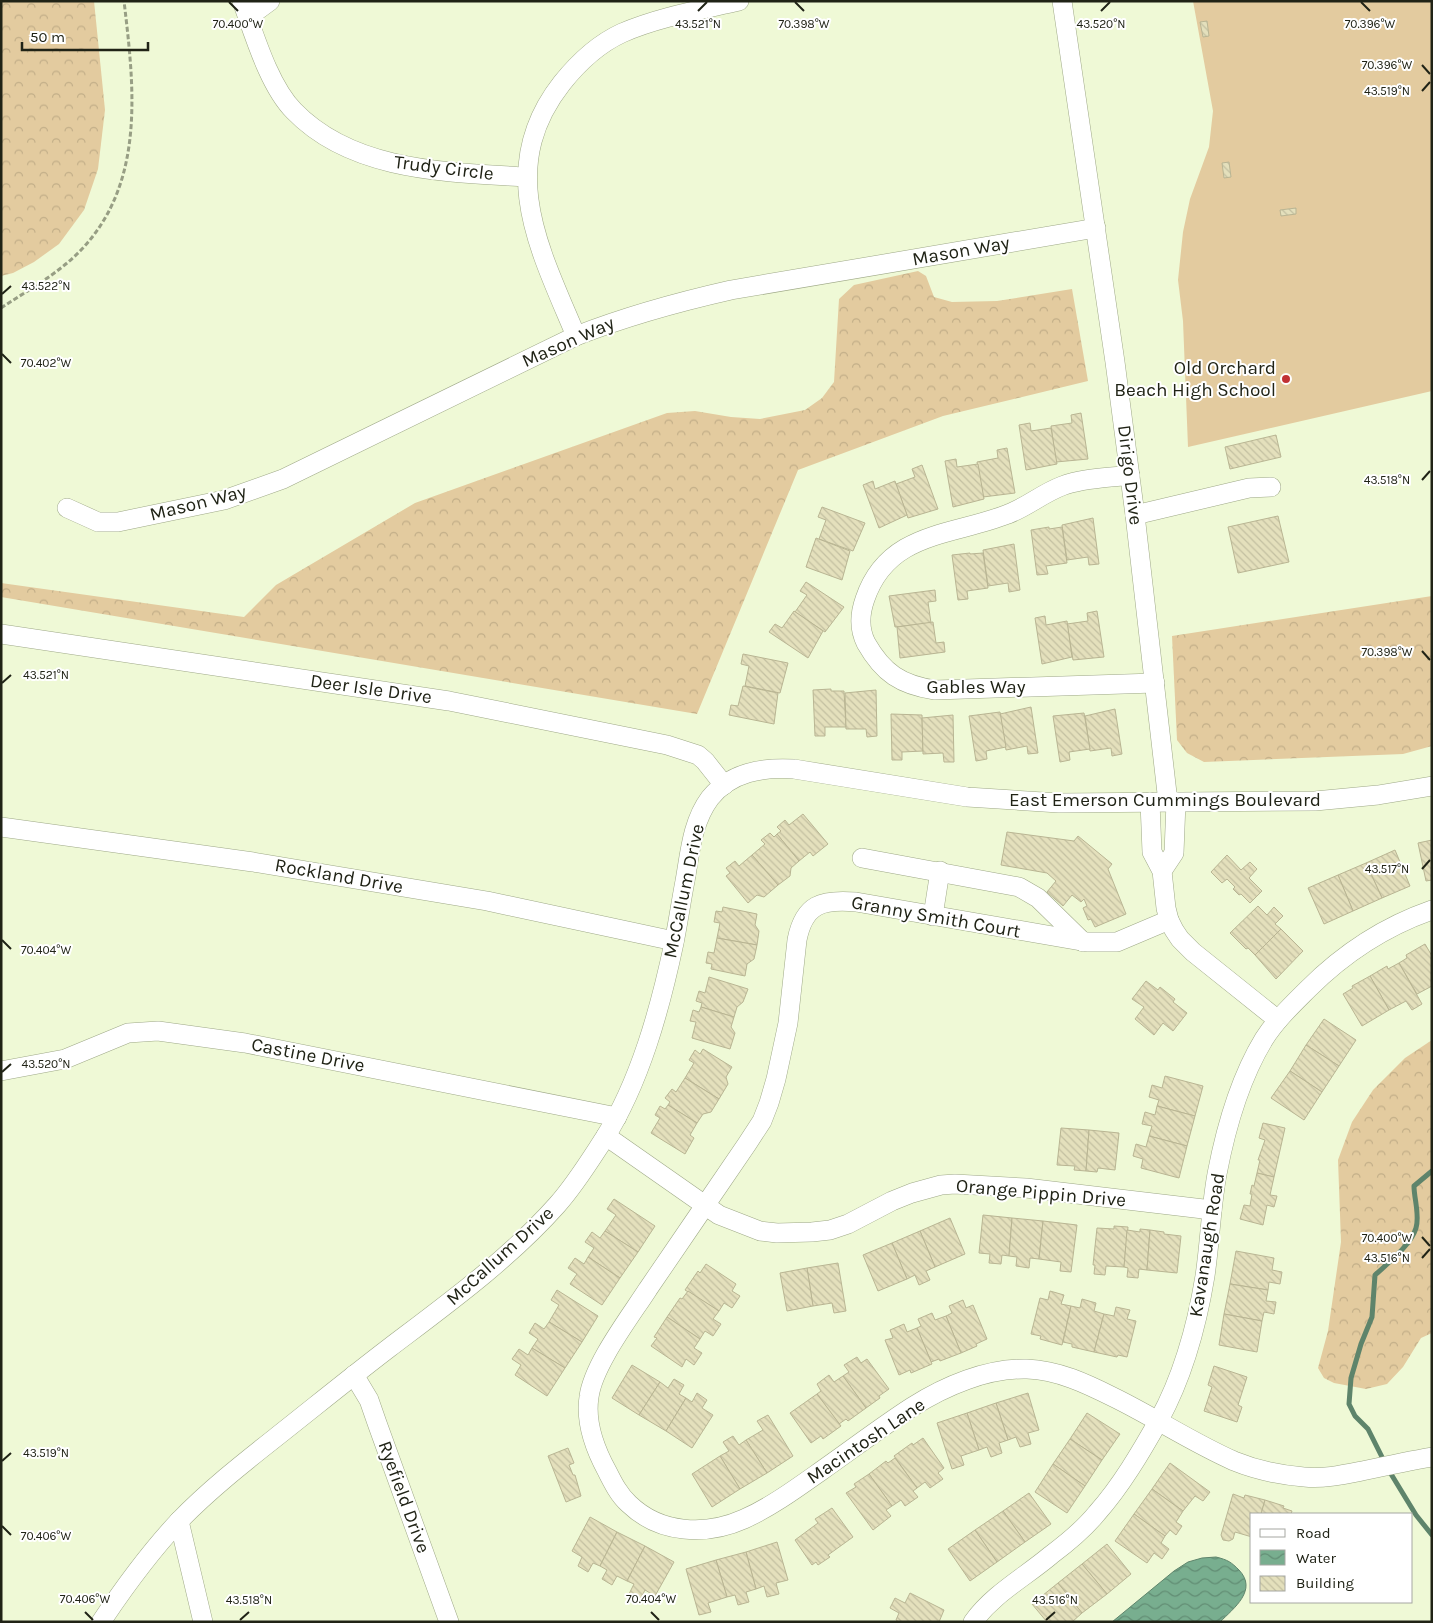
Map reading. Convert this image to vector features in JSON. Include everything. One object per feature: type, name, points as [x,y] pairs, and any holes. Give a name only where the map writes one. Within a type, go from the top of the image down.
[{"type":"street","name":"Trudy Circle","points":[[242,1],[275,84],[293,110],[312,126],[331,138],[358,152],[407,167],[526,177]]},
{"type":"street","points":[[250,24],[255,12],[270,1]]},
{"type":"street","points":[[576,336],[539,245],[530,209],[526,177],[535,135],[545,108],[554,93],[579,62],[620,34],[657,20],[739,1]]},
{"type":"street","name":"Dirigo Drive","points":[[1062,1],[1130,475],[1154,683],[1165,802]]},
{"type":"street","name":"Mason Way","points":[[66,508],[98,522],[118,522],[224,500],[283,480],[576,336],[615,321],[679,302],[731,290],[1096,228]]},
{"type":"street","name":"Gables Way","points":[[1130,475],[1076,482],[1061,486],[1009,514],[922,539],[901,550],[887,562],[872,583],[862,610],[861,626],[864,639],[872,653],[888,672],[904,682],[917,687],[935,690],[1154,683]]},
{"type":"street","points":[[1135,515],[1248,488],[1271,487]]},
{"type":"street","name":"Deer Isle Drive","points":[[1,634],[449,701],[658,743],[698,755],[724,785]]},
{"type":"street","name":"East Emerson Cummings Boulevard","points":[[724,785],[748,772],[776,768],[818,772],[967,797],[1067,803],[1330,800],[1387,794],[1432,786]]},
{"type":"street","name":"McCallum Drive","points":[[101,1622],[138,1568],[179,1521],[238,1468],[517,1246],[569,1190],[606,1136],[628,1092],[650,1034],[666,976],[697,823],[705,805],[724,785]]},
{"type":"street","points":[[1165,802],[1152,852],[1162,871],[1169,920],[1180,939],[1193,952],[1278,1020]]},
{"type":"street","points":[[1162,871],[1174,853],[1165,802]]},
{"type":"street","name":"Rockland Drive","points":[[1,827],[253,862],[477,899],[674,940]]},
{"type":"street","points":[[862,858],[1011,884],[1031,892],[1083,942]]},
{"type":"street","points":[[933,916],[940,872]]},
{"type":"street","name":"Granny Smith Court","points":[[704,1206],[762,1121],[769,1104],[788,1023],[799,929],[804,918],[824,902],[833,900],[856,902],[1083,942],[1117,942],[1169,920]]},
{"type":"street","name":"Kavanaugh Road","points":[[973,1622],[1002,1592],[1052,1555],[1096,1515],[1121,1481],[1159,1420],[1173,1393],[1183,1367],[1198,1309],[1205,1275],[1217,1175],[1234,1104],[1264,1039],[1278,1020],[1319,978],[1345,957],[1396,925],[1432,910]]},
{"type":"street","name":"Castine Drive","points":[[1,1071],[65,1059],[128,1033],[158,1031],[245,1043],[617,1117]]},
{"type":"street","name":"Orange Pippin Drive","points":[[606,1136],[704,1206],[719,1215],[760,1231],[785,1234],[830,1230],[848,1224],[892,1201],[912,1193],[941,1185],[955,1184],[1026,1188],[1212,1210]]},
{"type":"street","name":"Macintosh Lane","points":[[704,1206],[616,1336],[593,1382],[588,1398],[591,1432],[598,1454],[610,1477],[621,1496],[630,1505],[653,1521],[676,1528],[693,1530],[715,1528],[744,1519],[801,1485],[913,1407],[951,1386],[996,1372],[1028,1369],[1062,1375],[1094,1388],[1235,1461],[1265,1471],[1317,1478],[1432,1457]]},
{"type":"street","name":"Ryefield Drive","points":[[354,1375],[369,1400],[449,1622]]},
{"type":"street","points":[[179,1521],[203,1622]]},
{"type":"path","points":[[1,308],[58,270],[80,250],[107,215],[118,192],[127,159],[133,97],[124,1]]},
{"type":"green space","points":[[1,1],[94,1],[105,110],[98,169],[84,210],[59,244],[34,262],[13,273],[1,276]]},
{"type":"green space","points":[[1193,1],[1432,1],[1432,391],[1188,447],[1183,321],[1178,280],[1183,232],[1190,199],[1209,147],[1213,111]]},
{"type":"green space","points":[[918,271],[926,276],[934,297],[952,302],[997,301],[1072,289],[1088,381],[943,416],[798,470],[697,714],[1,597],[1,583],[244,617],[276,585],[415,503],[667,413],[695,411],[731,417],[760,419],[805,410],[822,398],[834,382],[839,299],[854,285]]},
{"type":"green space","points":[[1432,596],[1432,746],[1403,754],[1204,762],[1187,753],[1177,740],[1172,636]]},
{"type":"green space","points":[[1432,1040],[1432,1333],[1421,1338],[1403,1367],[1387,1384],[1366,1389],[1334,1383],[1324,1378],[1318,1368],[1328,1331],[1341,1242],[1338,1160],[1352,1122],[1373,1090],[1405,1058]]},
{"type":"water","points":[[1216,1557],[1226,1560],[1236,1567],[1244,1577],[1246,1585],[1242,1598],[1220,1622],[1112,1622],[1174,1571],[1188,1562]]},
{"type":"building","points":[[1207,21],[1209,36],[1203,37],[1200,22]]},
{"type":"building","points":[[1229,162],[1231,177],[1224,178],[1222,163]]},
{"type":"building","points":[[1296,208],[1296,214],[1281,216],[1280,210]]},
{"type":"building","points":[[1081,413],[1088,459],[1056,462],[1051,426],[1072,423],[1071,415]]},
{"type":"building","points":[[1030,423],[1031,431],[1051,428],[1057,464],[1026,470],[1019,425]]},
{"type":"building","points":[[1276,435],[1281,457],[1230,469],[1225,447]]},
{"type":"building","points":[[1007,448],[1015,493],[983,497],[977,462],[998,458],[997,450]]},
{"type":"building","points":[[956,459],[957,467],[978,464],[984,499],[953,507],[945,461]]},
{"type":"building","points":[[922,465],[938,509],[908,518],[896,484],[915,477],[912,469]]},
{"type":"building","points":[[873,481],[875,489],[895,481],[907,515],[879,528],[863,485]]},
{"type":"building","points":[[822,507],[865,523],[853,551],[819,539],[826,520],[818,517]]},
{"type":"building","points":[[1278,516],[1289,562],[1238,573],[1228,527]]},
{"type":"building","points":[[1093,518],[1099,564],[1089,565],[1088,557],[1067,560],[1062,525]]},
{"type":"building","points":[[1049,527],[1049,529],[1062,527],[1067,563],[1046,566],[1048,574],[1037,575],[1031,530]]},
{"type":"building","points":[[816,538],[850,551],[842,580],[806,567]]},
{"type":"building","points":[[1014,544],[1020,590],[1009,592],[1008,583],[988,586],[983,550]]},
{"type":"building","points":[[983,553],[988,588],[967,591],[968,599],[958,600],[952,555]]},
{"type":"building","points":[[806,582],[844,607],[825,632],[795,612],[807,595],[800,591]]},
{"type":"building","points":[[935,590],[936,601],[928,602],[931,623],[895,627],[889,596]]},
{"type":"building","points":[[794,611],[823,631],[808,658],[769,632],[775,624],[782,628]]},
{"type":"building","points":[[1097,611],[1104,657],[1073,660],[1067,624],[1088,621],[1087,613]]},
{"type":"building","points":[[1045,616],[1046,625],[1067,621],[1072,657],[1042,664],[1035,618]]},
{"type":"building","points":[[933,622],[936,643],[944,642],[945,652],[900,658],[897,627]]},
{"type":"building","points":[[743,654],[788,663],[780,693],[745,686],[749,666],[741,664]]},
{"type":"building","points":[[743,686],[778,693],[774,724],[729,715],[731,705],[738,706]]},
{"type":"building","points":[[831,689],[831,691],[844,691],[846,727],[825,727],[825,736],[815,736],[813,690]]},
{"type":"building","points":[[876,690],[877,736],[867,737],[866,729],[846,729],[845,693]]},
{"type":"building","points":[[1031,707],[1038,753],[1028,754],[1027,746],[1006,750],[1000,714]]},
{"type":"building","points":[[1115,709],[1122,754],[1112,756],[1111,748],[1090,751],[1085,716]]},
{"type":"building","points":[[1000,712],[1006,747],[986,751],[987,759],[976,761],[969,716]]},
{"type":"building","points":[[1084,713],[1090,749],[1069,752],[1070,760],[1060,762],[1053,716]]},
{"type":"building","points":[[891,714],[922,715],[923,751],[902,752],[902,760],[892,760]]},
{"type":"building","points":[[953,715],[954,762],[944,762],[943,753],[923,754],[922,718]]},
{"type":"building","points":[[803,814],[828,844],[813,856],[810,852],[799,861],[777,834],[781,831],[777,827],[785,820],[789,825]]},
{"type":"building","points":[[1007,832],[1074,841],[1078,836],[1112,864],[1108,869],[1126,914],[1095,927],[1091,919],[1088,920],[1083,908],[1087,906],[1084,899],[1081,902],[1072,895],[1063,906],[1047,892],[1056,881],[1047,873],[1001,865]]},
{"type":"building","points":[[770,833],[774,837],[777,834],[799,861],[791,868],[790,876],[778,885],[752,855],[765,844],[761,840]]},
{"type":"building","points":[[1432,840],[1432,880],[1426,881],[1418,843]]},
{"type":"building","points":[[1395,850],[1410,886],[1382,898],[1366,863]]},
{"type":"building","points":[[752,855],[778,885],[764,897],[757,895],[748,903],[726,876],[730,873],[726,868],[735,861],[739,866]]},
{"type":"building","points":[[1227,855],[1241,870],[1250,862],[1257,869],[1249,878],[1262,891],[1250,903],[1233,889],[1235,887],[1227,879],[1222,883],[1211,872]]},
{"type":"building","points":[[1366,863],[1382,898],[1353,911],[1338,875]]},
{"type":"building","points":[[1338,875],[1353,911],[1324,924],[1308,888]]},
{"type":"building","points":[[1258,906],[1267,915],[1274,907],[1283,916],[1275,924],[1281,929],[1255,955],[1230,933]]},
{"type":"building","points":[[723,907],[757,914],[755,925],[759,931],[757,945],[717,938],[720,923],[714,922],[716,911],[722,912]]},
{"type":"building","points":[[1281,929],[1303,951],[1276,979],[1255,955]]},
{"type":"building","points":[[717,938],[757,945],[754,959],[747,964],[745,976],[711,969],[712,964],[706,963],[708,952],[714,953]]},
{"type":"building","points":[[1425,944],[1432,956],[1432,986],[1417,994],[1399,963],[1407,958],[1406,955]]},
{"type":"building","points":[[1399,963],[1422,1004],[1412,1010],[1406,1001],[1389,1010],[1370,976],[1387,966],[1388,969]]},
{"type":"building","points":[[1370,976],[1389,1010],[1362,1026],[1343,994],[1353,988],[1352,986]]},
{"type":"building","points":[[709,977],[748,989],[743,1002],[737,1007],[734,1017],[701,1007],[702,1003],[696,1001],[699,991],[705,993]]},
{"type":"building","points":[[1146,981],[1158,990],[1160,987],[1175,999],[1173,1002],[1187,1013],[1173,1031],[1163,1023],[1154,1035],[1135,1019],[1144,1007],[1132,999]]},
{"type":"building","points":[[701,1007],[734,1017],[731,1027],[735,1033],[730,1049],[692,1038],[696,1022],[690,1021],[693,1010],[699,1012]]},
{"type":"building","points":[[1324,1019],[1356,1040],[1339,1066],[1306,1045]]},
{"type":"building","points":[[1306,1045],[1339,1066],[1322,1092],[1290,1071]]},
{"type":"building","points":[[703,1049],[732,1067],[726,1077],[728,1084],[719,1099],[685,1078],[694,1063],[689,1060],[695,1050],[700,1054]]},
{"type":"building","points":[[1290,1071],[1322,1092],[1304,1120],[1271,1098]]},
{"type":"building","points":[[1165,1076],[1203,1086],[1195,1116],[1157,1106],[1159,1100],[1149,1097],[1152,1085],[1162,1088]]},
{"type":"building","points":[[685,1078],[719,1099],[711,1112],[703,1114],[697,1123],[668,1105],[670,1102],[665,1098],[672,1089],[676,1092]]},
{"type":"building","points":[[668,1105],[697,1123],[690,1135],[694,1138],[685,1154],[651,1133],[660,1118],[655,1115],[660,1106],[665,1109]]},
{"type":"building","points":[[1157,1106],[1195,1116],[1187,1146],[1149,1136],[1152,1126],[1142,1124],[1145,1112],[1155,1115]]},
{"type":"building","points":[[1263,1123],[1285,1128],[1274,1177],[1257,1173],[1260,1160],[1258,1160],[1265,1140],[1259,1138]]},
{"type":"building","points":[[1061,1128],[1089,1130],[1086,1171],[1074,1170],[1075,1166],[1057,1165]]},
{"type":"building","points":[[1089,1130],[1119,1133],[1115,1170],[1098,1168],[1097,1172],[1086,1171]]},
{"type":"building","points":[[1149,1136],[1187,1146],[1179,1178],[1141,1168],[1143,1159],[1133,1156],[1136,1144],[1146,1147]]},
{"type":"building","points":[[1257,1173],[1274,1177],[1270,1195],[1277,1196],[1274,1207],[1267,1205],[1263,1225],[1240,1219],[1244,1205],[1250,1206],[1252,1194],[1250,1194]]},
{"type":"building","points":[[614,1199],[655,1226],[638,1252],[605,1231],[616,1215],[607,1209]]},
{"type":"building","points":[[983,1215],[1012,1218],[1009,1256],[1002,1255],[1001,1264],[989,1263],[990,1254],[979,1253]]},
{"type":"building","points":[[950,1218],[965,1254],[935,1267],[920,1231]]},
{"type":"building","points":[[1012,1218],[1043,1221],[1039,1259],[1030,1258],[1029,1268],[1016,1266],[1017,1257],[1009,1256]]},
{"type":"building","points":[[1043,1221],[1077,1225],[1071,1272],[1060,1271],[1061,1262],[1039,1259]]},
{"type":"building","points":[[1114,1226],[1128,1227],[1124,1267],[1106,1266],[1105,1275],[1094,1274],[1095,1265],[1093,1265],[1097,1228],[1114,1229]]},
{"type":"building","points":[[1140,1229],[1150,1230],[1147,1270],[1139,1269],[1138,1278],[1127,1277],[1128,1268],[1124,1267],[1127,1230],[1140,1232]]},
{"type":"building","points":[[1150,1230],[1181,1236],[1177,1273],[1147,1270]]},
{"type":"building","points":[[605,1231],[638,1252],[620,1278],[588,1257],[594,1248],[585,1242],[592,1232],[600,1238]]},
{"type":"building","points":[[920,1231],[935,1267],[926,1271],[930,1280],[919,1285],[915,1275],[907,1279],[892,1243]]},
{"type":"building","points":[[892,1243],[907,1279],[878,1291],[863,1255]]},
{"type":"building","points":[[1236,1251],[1274,1258],[1272,1270],[1282,1272],[1280,1284],[1269,1282],[1268,1290],[1230,1284]]},
{"type":"building","points":[[588,1257],[620,1278],[602,1305],[570,1284],[577,1274],[568,1268],[575,1258],[584,1264]]},
{"type":"building","points":[[838,1263],[846,1311],[834,1313],[832,1303],[813,1306],[807,1268]]},
{"type":"building","points":[[706,1264],[736,1284],[732,1291],[740,1296],[732,1308],[724,1303],[719,1311],[685,1290],[698,1271],[700,1273]]},
{"type":"building","points":[[807,1268],[813,1306],[787,1311],[780,1273]]},
{"type":"building","points":[[1230,1284],[1268,1290],[1266,1301],[1276,1302],[1274,1314],[1264,1312],[1262,1321],[1224,1314]]},
{"type":"building","points":[[557,1290],[598,1316],[582,1342],[549,1322],[559,1305],[551,1300]]},
{"type":"building","points":[[688,1291],[719,1311],[713,1319],[721,1324],[713,1336],[705,1331],[700,1339],[667,1317],[680,1298],[682,1299]]},
{"type":"building","points":[[1050,1291],[1064,1295],[1061,1304],[1071,1306],[1062,1345],[1040,1339],[1041,1336],[1031,1334],[1040,1298],[1048,1300]]},
{"type":"building","points":[[1082,1299],[1096,1303],[1094,1311],[1104,1314],[1094,1352],[1072,1347],[1072,1344],[1063,1342],[1071,1306],[1080,1308]]},
{"type":"building","points":[[963,1300],[966,1308],[973,1305],[987,1339],[961,1353],[946,1316],[952,1313],[949,1306]]},
{"type":"building","points":[[1116,1307],[1130,1310],[1127,1319],[1136,1321],[1127,1357],[1094,1352],[1104,1314],[1114,1316]]},
{"type":"building","points":[[932,1313],[935,1320],[946,1316],[961,1353],[940,1361],[939,1359],[931,1362],[917,1328],[921,1326],[918,1319]]},
{"type":"building","points":[[1224,1314],[1262,1321],[1257,1352],[1219,1345]]},
{"type":"building","points":[[667,1317],[700,1339],[694,1348],[702,1353],[694,1365],[686,1359],[682,1367],[651,1346],[657,1338],[654,1337]]},
{"type":"building","points":[[549,1322],[582,1342],[565,1368],[532,1348],[538,1339],[529,1333],[535,1323],[544,1329]]},
{"type":"building","points":[[904,1324],[907,1332],[917,1328],[932,1364],[911,1373],[910,1370],[899,1375],[885,1340],[893,1338],[890,1330]]},
{"type":"building","points":[[532,1348],[565,1368],[547,1396],[515,1375],[521,1365],[512,1359],[519,1349],[528,1355]]},
{"type":"building","points":[[857,1357],[861,1363],[867,1359],[889,1389],[866,1408],[843,1376],[849,1372],[844,1365]]},
{"type":"building","points":[[632,1365],[660,1382],[639,1415],[612,1398]]},
{"type":"building","points":[[1214,1366],[1247,1377],[1238,1405],[1242,1407],[1237,1422],[1204,1411],[1212,1387],[1208,1385]]},
{"type":"building","points":[[829,1375],[834,1382],[843,1376],[866,1408],[848,1421],[846,1419],[839,1424],[817,1394],[821,1391],[817,1384]]},
{"type":"building","points":[[674,1379],[684,1385],[679,1394],[686,1398],[666,1431],[639,1415],[660,1382],[668,1388]]},
{"type":"building","points":[[697,1393],[707,1400],[702,1408],[713,1415],[692,1448],[666,1431],[686,1398],[692,1402]]},
{"type":"building","points":[[1028,1393],[1039,1430],[1028,1433],[1031,1444],[1020,1447],[1016,1437],[1008,1440],[996,1403]]},
{"type":"building","points":[[817,1394],[841,1426],[823,1439],[821,1436],[811,1443],[790,1413]]},
{"type":"building","points":[[996,1403],[1008,1440],[999,1443],[1002,1453],[991,1457],[987,1447],[979,1450],[967,1413]]},
{"type":"building","points":[[967,1413],[979,1450],[961,1456],[964,1465],[952,1469],[937,1423]]},
{"type":"building","points":[[1087,1413],[1120,1434],[1102,1460],[1070,1439]]},
{"type":"building","points":[[768,1415],[793,1456],[767,1473],[746,1440],[763,1430],[757,1421]]},
{"type":"building","points":[[733,1436],[739,1445],[746,1440],[767,1473],[740,1489],[720,1456],[729,1451],[723,1442]]},
{"type":"building","points":[[923,1438],[944,1468],[938,1473],[943,1479],[930,1488],[925,1482],[917,1488],[894,1456],[912,1443],[913,1445]]},
{"type":"building","points":[[1070,1439],[1102,1460],[1085,1486],[1053,1464]]},
{"type":"building","points":[[568,1448],[574,1463],[569,1465],[573,1475],[575,1475],[581,1496],[566,1502],[548,1456]]},
{"type":"building","points":[[720,1456],[740,1489],[712,1507],[692,1474]]},
{"type":"building","points":[[895,1458],[917,1488],[913,1491],[918,1497],[905,1506],[901,1500],[892,1506],[869,1474],[886,1461],[888,1463]]},
{"type":"building","points":[[1170,1463],[1210,1492],[1203,1501],[1195,1496],[1183,1511],[1152,1489]]},
{"type":"building","points":[[1053,1464],[1085,1486],[1067,1513],[1035,1492]]},
{"type":"building","points":[[869,1474],[892,1506],[886,1510],[891,1516],[873,1530],[846,1493],[856,1487],[854,1484]]},
{"type":"building","points":[[1152,1489],[1183,1511],[1176,1522],[1182,1526],[1176,1535],[1170,1530],[1165,1536],[1134,1514]]},
{"type":"building","points":[[1029,1493],[1051,1524],[1025,1542],[1003,1511]]},
{"type":"building","points":[[1233,1494],[1244,1498],[1245,1495],[1265,1500],[1261,1513],[1250,1513],[1250,1536],[1235,1532],[1233,1539],[1229,1541],[1223,1540],[1221,1535]]},
{"type":"building","points":[[1265,1500],[1284,1506],[1283,1508],[1292,1511],[1291,1513],[1261,1513]]},
{"type":"building","points":[[832,1508],[853,1537],[828,1555],[830,1557],[818,1565],[816,1562],[812,1565],[795,1540],[818,1523],[815,1519]]},
{"type":"building","points":[[1003,1511],[1025,1542],[997,1562],[975,1530]]},
{"type":"building","points":[[1134,1514],[1165,1536],[1161,1543],[1169,1549],[1162,1559],[1154,1553],[1147,1563],[1115,1541]]},
{"type":"building","points":[[590,1517],[617,1532],[600,1566],[593,1563],[588,1572],[578,1566],[582,1557],[572,1551]]},
{"type":"building","points":[[975,1530],[997,1562],[970,1581],[948,1549]]},
{"type":"building","points":[[617,1532],[645,1546],[627,1581],[617,1576],[612,1585],[602,1579],[607,1570],[600,1566]]},
{"type":"building","points":[[777,1542],[788,1580],[776,1583],[779,1594],[767,1597],[764,1586],[756,1589],[746,1552]]},
{"type":"building","points":[[1107,1544],[1131,1574],[1107,1594],[1082,1564]]},
{"type":"building","points":[[645,1546],[674,1562],[655,1596],[645,1590],[640,1600],[629,1594],[634,1584],[627,1581]]},
{"type":"building","points":[[746,1552],[756,1589],[746,1592],[749,1602],[738,1605],[735,1595],[727,1597],[716,1560]]},
{"type":"building","points":[[716,1560],[727,1597],[708,1603],[711,1612],[699,1615],[686,1569]]},
{"type":"building","points":[[1082,1564],[1107,1594],[1082,1613],[1058,1583]]},
{"type":"building","points":[[1058,1583],[1082,1613],[1072,1622],[1047,1622],[1032,1604]]},
{"type":"building","points":[[910,1593],[944,1610],[939,1622],[899,1622],[896,1620],[899,1613],[890,1608],[895,1598],[905,1603]]},
{"type":"waterway","points":[[1384,1461],[1368,1429],[1355,1416],[1349,1404],[1351,1378],[1361,1344],[1372,1317],[1375,1275],[1398,1253],[1413,1234],[1417,1223],[1414,1186],[1432,1171]]},
{"type":"waterway","points":[[1388,1469],[1416,1515],[1432,1535]]},
{"type":"place","name":"Old Orchard Beach High School","points":[[1286,379]]}]
